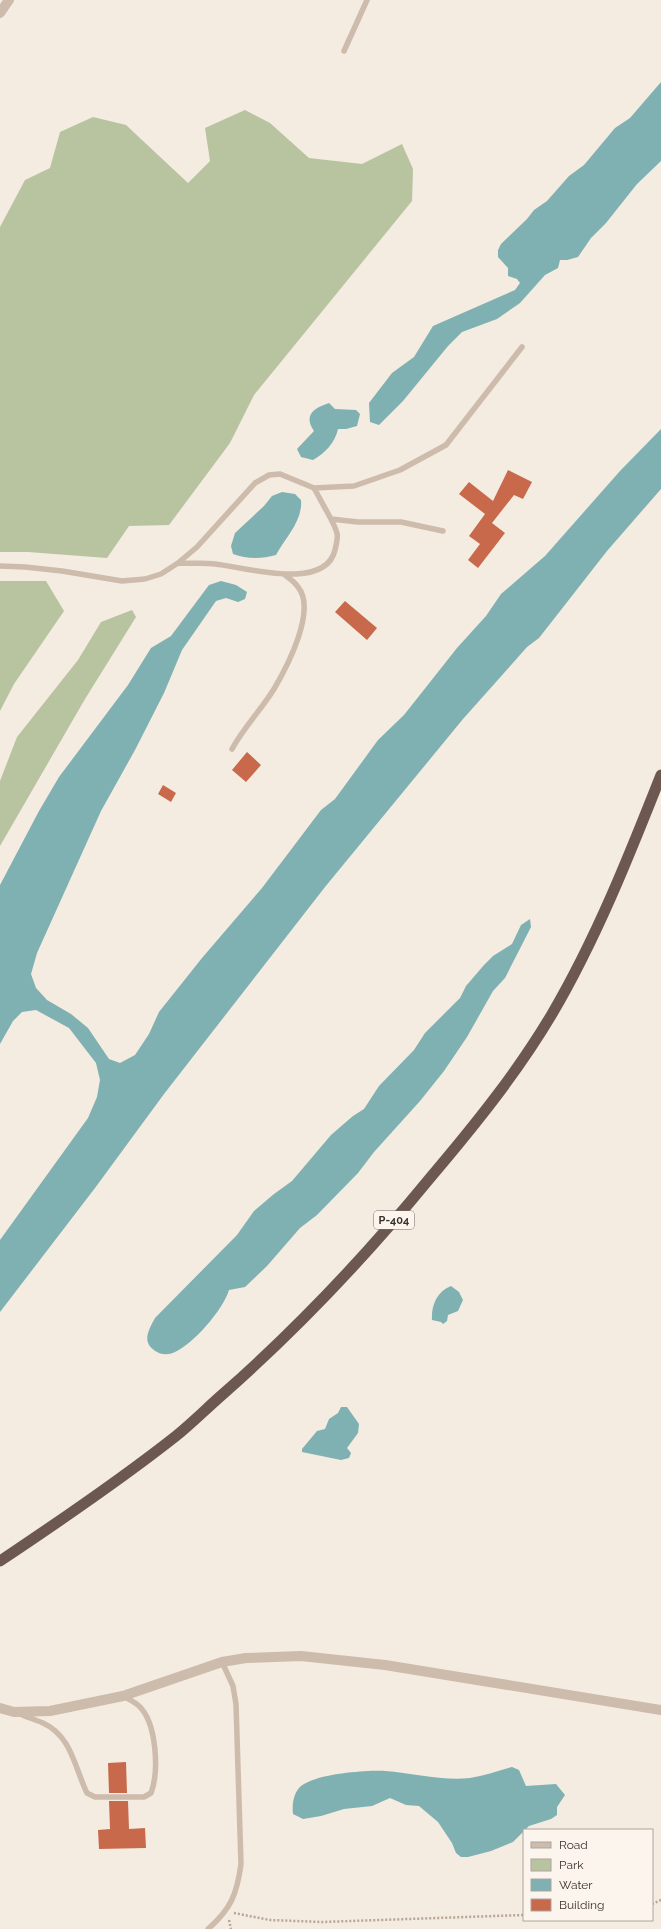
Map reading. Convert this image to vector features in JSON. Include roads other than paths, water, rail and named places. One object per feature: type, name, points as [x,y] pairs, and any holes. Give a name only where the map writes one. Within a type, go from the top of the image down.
[{"type":"highway","name":"Р-404","points":[[0,1561],[82,1507],[177,1435],[274,1350],[343,1279],[406,1207],[486,1111],[522,1060],[552,1013],[588,943],[634,845],[661,775]]},
{"type":"street","points":[[0,13],[9,0]]},
{"type":"street","points":[[0,1708],[14,1712],[50,1711],[123,1696],[222,1662],[270,1657],[341,1659],[661,1710]]},
{"type":"lane","points":[[344,51],[367,0]]},
{"type":"lane","points":[[0,566],[62,571],[122,581],[145,579],[161,574],[178,563],[197,547],[255,483],[269,475],[280,474],[314,488],[354,486],[400,470],[446,445],[522,347]]},
{"type":"lane","points":[[178,563],[214,564],[285,575],[306,574],[324,568],[334,558],[339,535],[314,488]]},
{"type":"lane","points":[[331,518],[358,522],[401,522],[443,531]]},
{"type":"lane","points":[[232,749],[239,736],[274,690],[292,654],[301,628],[304,611],[302,596],[299,587],[285,575]]},
{"type":"lane","points":[[208,1929],[226,1911],[238,1886],[240,1864],[236,1704],[233,1686],[222,1662]]},
{"type":"lane","points":[[14,1712],[45,1724],[60,1735],[69,1747],[87,1794],[95,1797],[144,1796],[151,1793],[154,1784],[152,1731],[147,1717],[139,1706],[123,1696]]},
{"type":"water","points":[[661,82],[661,161],[637,184],[606,223],[591,238],[578,257],[560,260],[558,268],[545,275],[520,303],[497,319],[462,332],[448,346],[403,401],[379,425],[370,422],[369,403],[392,373],[414,357],[433,326],[515,290],[520,283],[517,279],[508,276],[508,268],[498,257],[498,250],[501,244],[527,219],[534,210],[547,201],[569,176],[584,165],[615,128],[630,118]]},
{"type":"water","points":[[329,403],[335,409],[356,410],[360,414],[357,426],[346,429],[338,429],[335,439],[329,447],[313,460],[301,457],[297,449],[314,431],[311,425],[310,416],[319,407]]},
{"type":"water","points":[[661,429],[661,489],[607,551],[539,638],[527,647],[463,719],[325,887],[164,1094],[95,1188],[0,1312],[0,1240],[88,1118],[97,1097],[100,1080],[96,1063],[69,1028],[36,1010],[22,1012],[13,1021],[0,1044],[0,885],[39,811],[59,777],[128,685],[151,648],[171,636],[209,585],[221,581],[236,585],[247,592],[245,599],[238,602],[226,598],[216,601],[182,650],[164,693],[135,750],[101,811],[37,953],[31,974],[36,988],[47,1000],[71,1014],[88,1028],[109,1059],[120,1063],[135,1055],[149,1034],[159,1012],[202,958],[262,888],[321,810],[335,799],[378,740],[404,715],[457,648],[486,616],[501,594],[545,556],[620,471]]},
{"type":"water","points":[[282,492],[295,494],[301,500],[301,508],[293,529],[276,555],[254,558],[233,554],[231,546],[235,533],[264,506],[272,496]]},
{"type":"water","points":[[530,919],[531,927],[505,978],[493,991],[467,1037],[444,1071],[420,1101],[374,1152],[358,1173],[317,1215],[300,1228],[267,1266],[245,1287],[229,1290],[221,1307],[206,1326],[190,1342],[175,1352],[168,1354],[159,1353],[152,1348],[147,1341],[147,1336],[155,1318],[237,1235],[254,1211],[292,1181],[331,1135],[353,1116],[364,1109],[379,1086],[414,1050],[425,1033],[460,998],[466,986],[484,965],[493,956],[512,944],[521,925]]},
{"type":"water","points":[[451,1286],[459,1292],[463,1300],[458,1311],[448,1315],[447,1321],[443,1324],[432,1320],[436,1300],[442,1291]]},
{"type":"water","points":[[341,1407],[347,1407],[359,1424],[358,1433],[347,1448],[351,1453],[349,1458],[341,1460],[302,1452],[302,1449],[317,1431],[325,1429],[329,1419],[338,1413]]},
{"type":"water","points":[[512,1767],[519,1770],[526,1786],[556,1784],[565,1795],[557,1807],[557,1815],[551,1819],[523,1829],[523,1832],[513,1842],[491,1851],[468,1857],[461,1857],[456,1853],[452,1843],[438,1822],[419,1806],[406,1805],[390,1798],[372,1806],[344,1809],[321,1816],[303,1819],[293,1814],[293,1801],[299,1788],[305,1783],[327,1776],[353,1772],[385,1771],[438,1778],[459,1779],[480,1776]]}]
